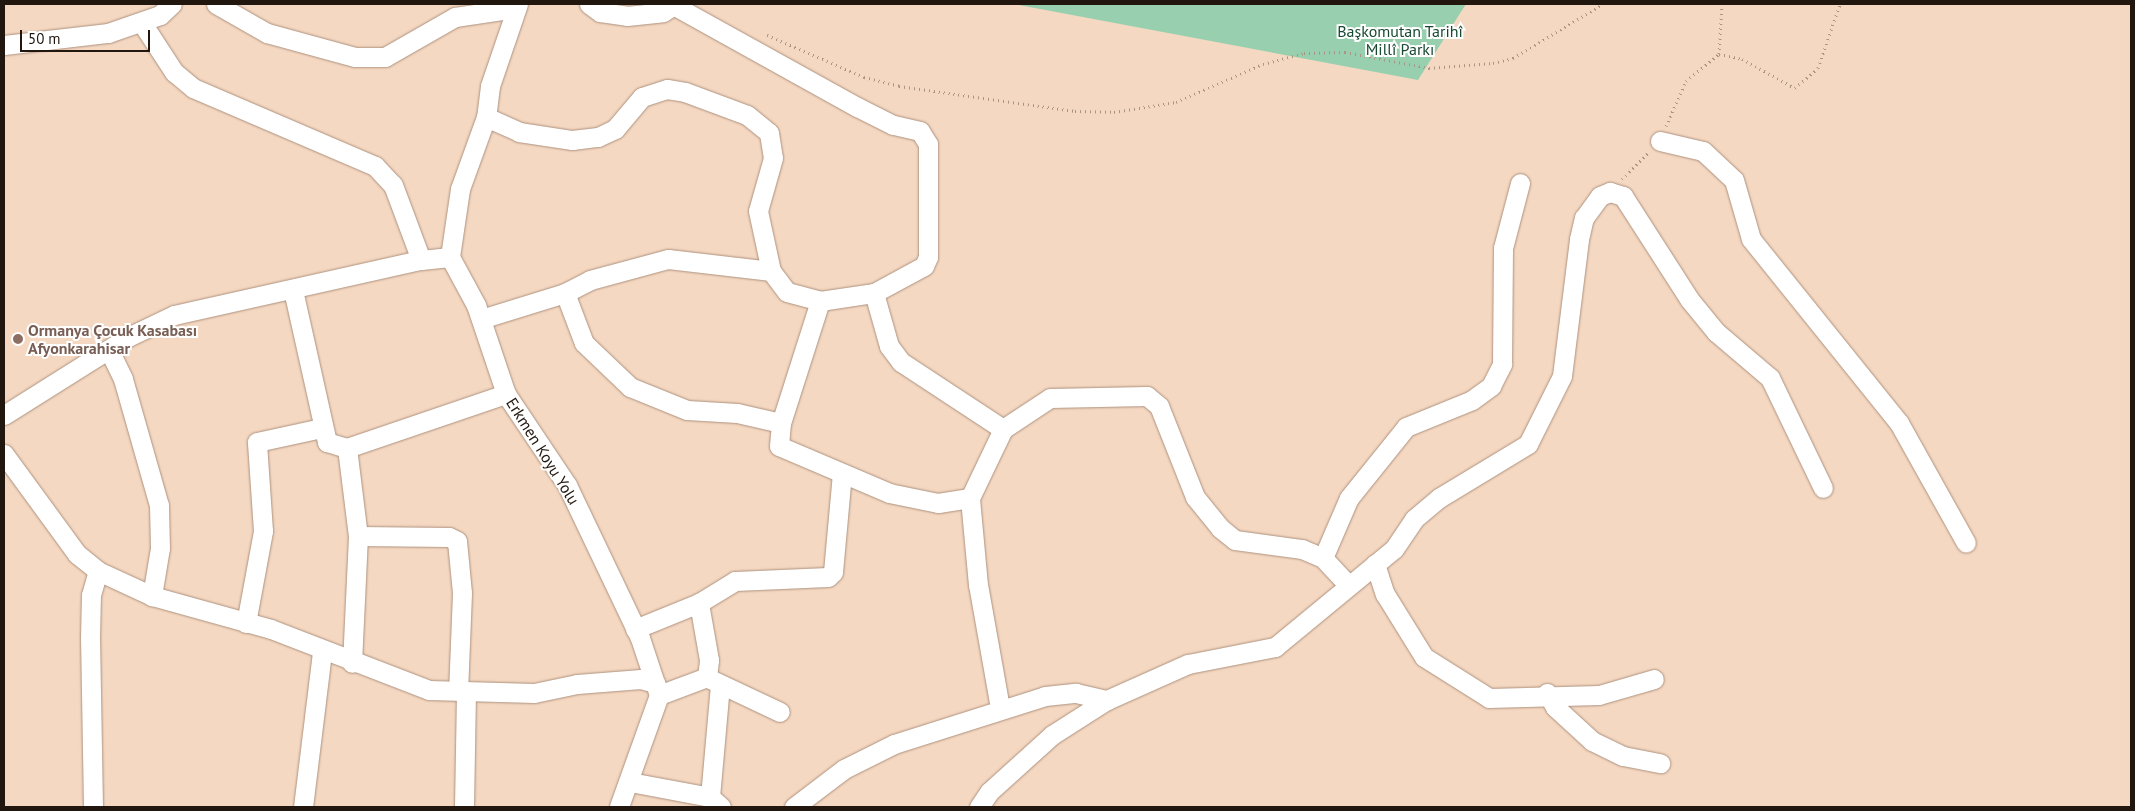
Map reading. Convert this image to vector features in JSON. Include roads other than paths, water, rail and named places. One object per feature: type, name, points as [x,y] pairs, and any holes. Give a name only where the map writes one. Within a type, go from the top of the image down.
[{"type":"street","points":[[4,45],[108,33],[142,23],[172,4]]},
{"type":"street","points":[[4,415],[109,350],[174,315],[421,260],[450,257],[460,189],[486,117],[490,86],[514,25],[516,6],[455,17],[385,57],[355,57],[267,32],[216,4]]},
{"type":"street","points":[[486,117],[519,132],[572,140],[598,137],[615,129],[642,96],[667,89],[747,115],[770,133],[773,158],[758,211],[771,271],[787,292],[820,301],[874,294],[924,266],[928,257],[928,144],[920,131],[893,125],[740,43],[675,5],[647,16],[627,16],[600,12],[588,4]]},
{"type":"street","points":[[142,23],[150,41],[193,88],[375,166],[393,185],[421,260]]},
{"type":"street","points":[[1660,142],[1704,151],[1734,180],[1751,239],[1899,423],[1966,542]]},
{"type":"street","points":[[1323,558],[1349,498],[1406,427],[1472,400],[1491,386],[1502,364],[1504,248],[1520,183]]},
{"type":"street","points":[[979,807],[989,792],[1052,735],[1107,700],[1188,664],[1275,647],[1322,612],[1348,585],[1394,549],[1420,514],[1528,444],[1540,428],[1569,347],[1570,307],[1584,218],[1600,196],[1610,192],[1624,196],[1635,210],[1688,299],[1716,332],[1770,378],[1823,488]]},
{"type":"street","name":"Erkmen Koyu Yolu","points":[[450,257],[481,319],[506,394],[567,485],[635,629],[657,689]]},
{"type":"street","points":[[481,319],[565,293],[590,280],[668,259],[771,271]]},
{"type":"street","points":[[293,290],[321,428],[327,442],[347,448],[506,394]]},
{"type":"street","points":[[565,293],[584,343],[630,387],[687,410],[737,412],[782,423]]},
{"type":"street","points":[[874,294],[889,346],[900,362],[1003,429]]},
{"type":"street","points":[[820,301],[782,423],[779,446],[889,493],[938,503],[970,498]]},
{"type":"street","points":[[109,350],[123,379],[160,505],[160,548],[152,596]]},
{"type":"street","points":[[1000,708],[978,585],[970,498],[1003,429],[1050,398],[1148,396],[1159,406],[1195,497],[1220,528],[1236,540],[1302,549],[1323,558],[1348,585]]},
{"type":"street","points":[[246,623],[263,531],[256,442],[321,428]]},
{"type":"street","points":[[347,448],[358,536],[352,663]]},
{"type":"street","points":[[4,454],[77,554],[98,571],[152,596],[246,623],[429,690],[534,693],[577,684],[641,679],[657,689],[713,681],[780,712]]},
{"type":"street","points":[[635,629],[699,603],[736,581],[828,577],[833,572],[842,474]]},
{"type":"street","points":[[358,536],[449,537],[457,541],[462,593],[464,807]]},
{"type":"street","points":[[1375,564],[1385,594],[1424,657],[1489,698],[1505,701],[1547,693],[1598,696],[1654,679]]},
{"type":"street","points":[[93,807],[90,630],[91,595],[98,571]]},
{"type":"street","points":[[630,782],[716,802],[713,681],[699,603]]},
{"type":"street","points":[[303,807],[322,652]]},
{"type":"street","points":[[619,807],[630,782],[657,689]]},
{"type":"street","points":[[794,807],[844,769],[894,744],[1000,708],[1044,696],[1076,693],[1107,700]]},
{"type":"street","points":[[1547,693],[1555,707],[1592,741],[1622,756],[1660,763]]},
{"type":"place","name":"Ormanya Çocuk Kasabası Afyonkarahisar","points":[[18,339]]},
{"type":"park label","name":"Başkomutan Tarihî Millî Parkı","points":[[1400,40]]}]
